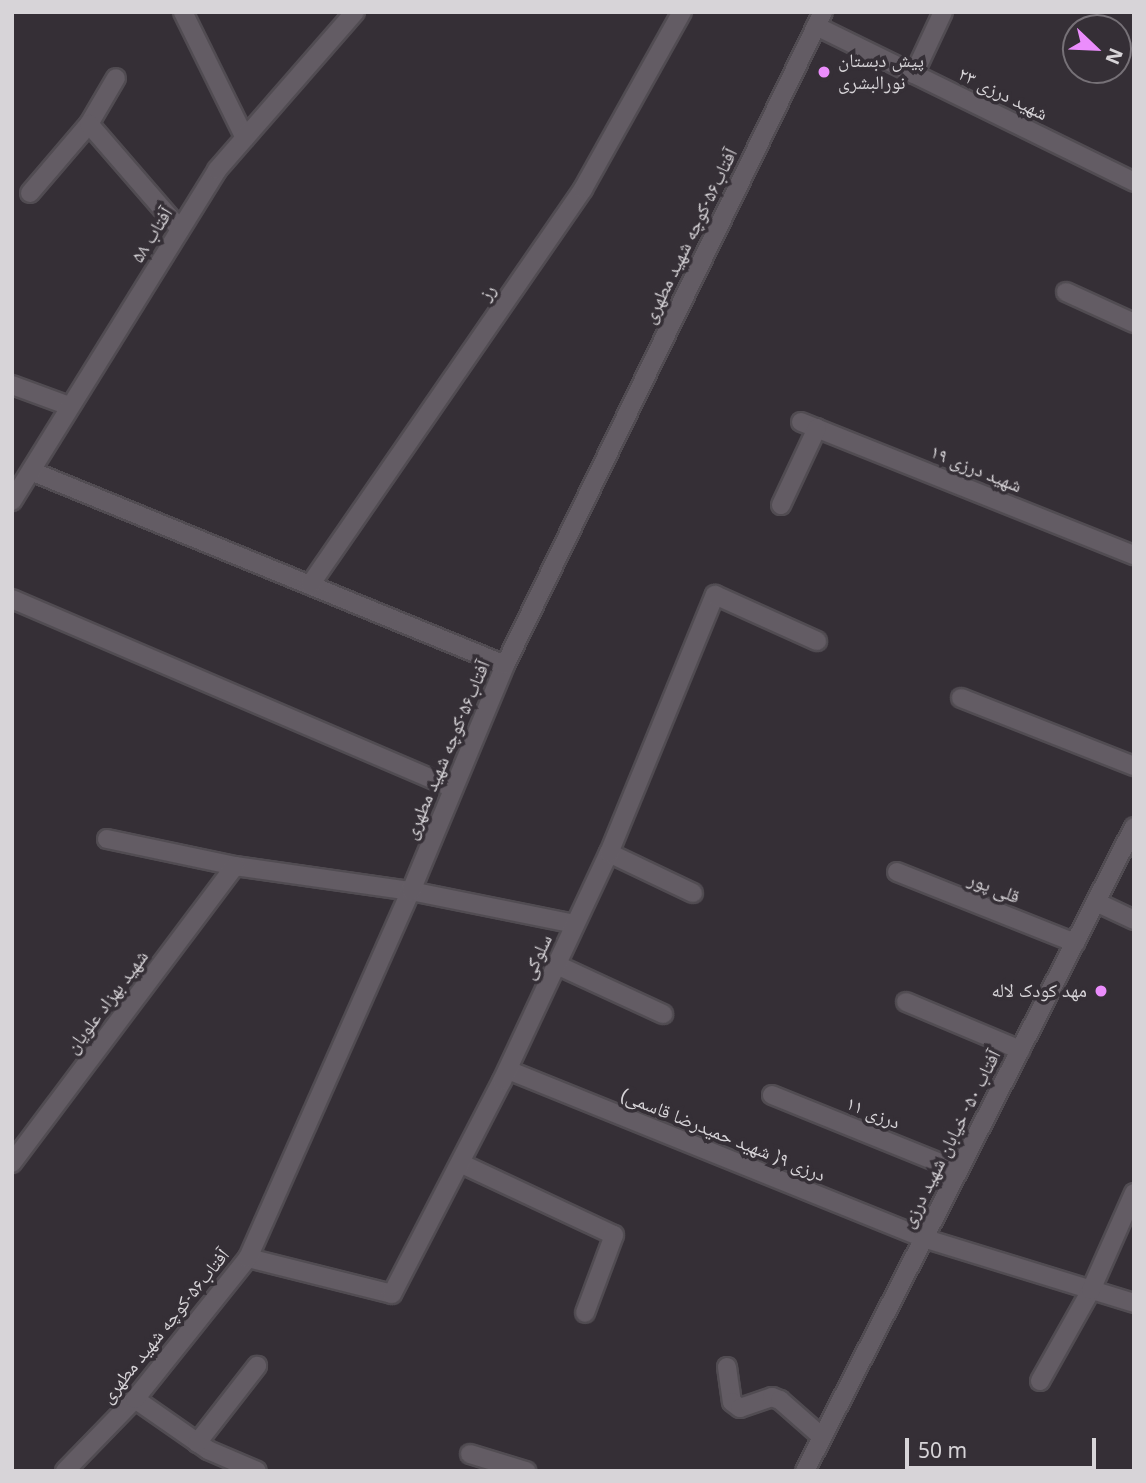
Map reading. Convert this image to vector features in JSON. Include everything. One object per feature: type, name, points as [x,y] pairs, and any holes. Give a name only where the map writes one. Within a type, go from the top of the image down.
[{"type":"street","points":[[183,12],[245,138]]},
{"type":"street","name":"آفتاب ۵۸","points":[[12,501],[217,170],[355,12]]},
{"type":"street","name":"رز","points":[[310,585],[583,190],[682,12]]},
{"type":"street","points":[[914,74],[943,12]]},
{"type":"street","name":"شهید درزی ۲۳","points":[[819,19],[914,74],[1134,182]]},
{"type":"street","name":"آفتاب۵۶-كوچه شهيد مطهری","points":[[65,1471],[135,1399],[248,1258],[411,891],[505,665],[819,19]]},
{"type":"street","points":[[30,193],[89,124],[116,78]]},
{"type":"street","points":[[89,124],[180,229]]},
{"type":"street","points":[[1066,292],[1134,323]]},
{"type":"street","points":[[12,385],[69,406]]},
{"type":"street","name":"شهید درزی ۱۹","points":[[781,505],[809,425],[1134,555]]},
{"type":"street","points":[[31,471],[505,665]]},
{"type":"street","name":"سلوکی","points":[[248,1258],[392,1294],[508,1070],[609,853],[715,595],[817,641]]},
{"type":"street","points":[[12,599],[452,788]]},
{"type":"street","points":[[961,698],[1134,766]]},
{"type":"street","name":"آفتاب ۵۰- خیابان شهید درزی","points":[[805,1471],[1134,827]]},
{"type":"street","points":[[107,839],[235,866],[411,891],[575,924]]},
{"type":"street","points":[[609,853],[693,893]]},
{"type":"street","name":"شهید بهزاد علویان","points":[[12,1163],[235,866]]},
{"type":"street","name":"قلی پور","points":[[897,872],[1074,943]]},
{"type":"street","points":[[1096,902],[1134,920]]},
{"type":"street","points":[[556,965],[663,1013]]},
{"type":"street","points":[[906,1003],[1020,1050]]},
{"type":"street","name":"درزی ۹( شهید حمیدرضا قاسمی)","points":[[508,1070],[923,1238],[1134,1303]]},
{"type":"street","name":"درزی ۱۱","points":[[772,1095],[958,1170]]},
{"type":"street","points":[[460,1163],[614,1235],[585,1313]]},
{"type":"street","points":[[1041,1381],[1091,1290],[1134,1193]]},
{"type":"street","points":[[197,1443],[257,1366]]},
{"type":"street","points":[[727,1367],[732,1402],[740,1408],[772,1398],[780,1400],[822,1437]]},
{"type":"street","points":[[135,1399],[197,1443],[247,1469]]},
{"type":"street","points":[[470,1454],[526,1471]]},
{"type":"place","name":"پیش دبستان نورالبشری","points":[[824,72]]},
{"type":"place","name":"مهد کودک لاله","points":[[1101,991]]}]
